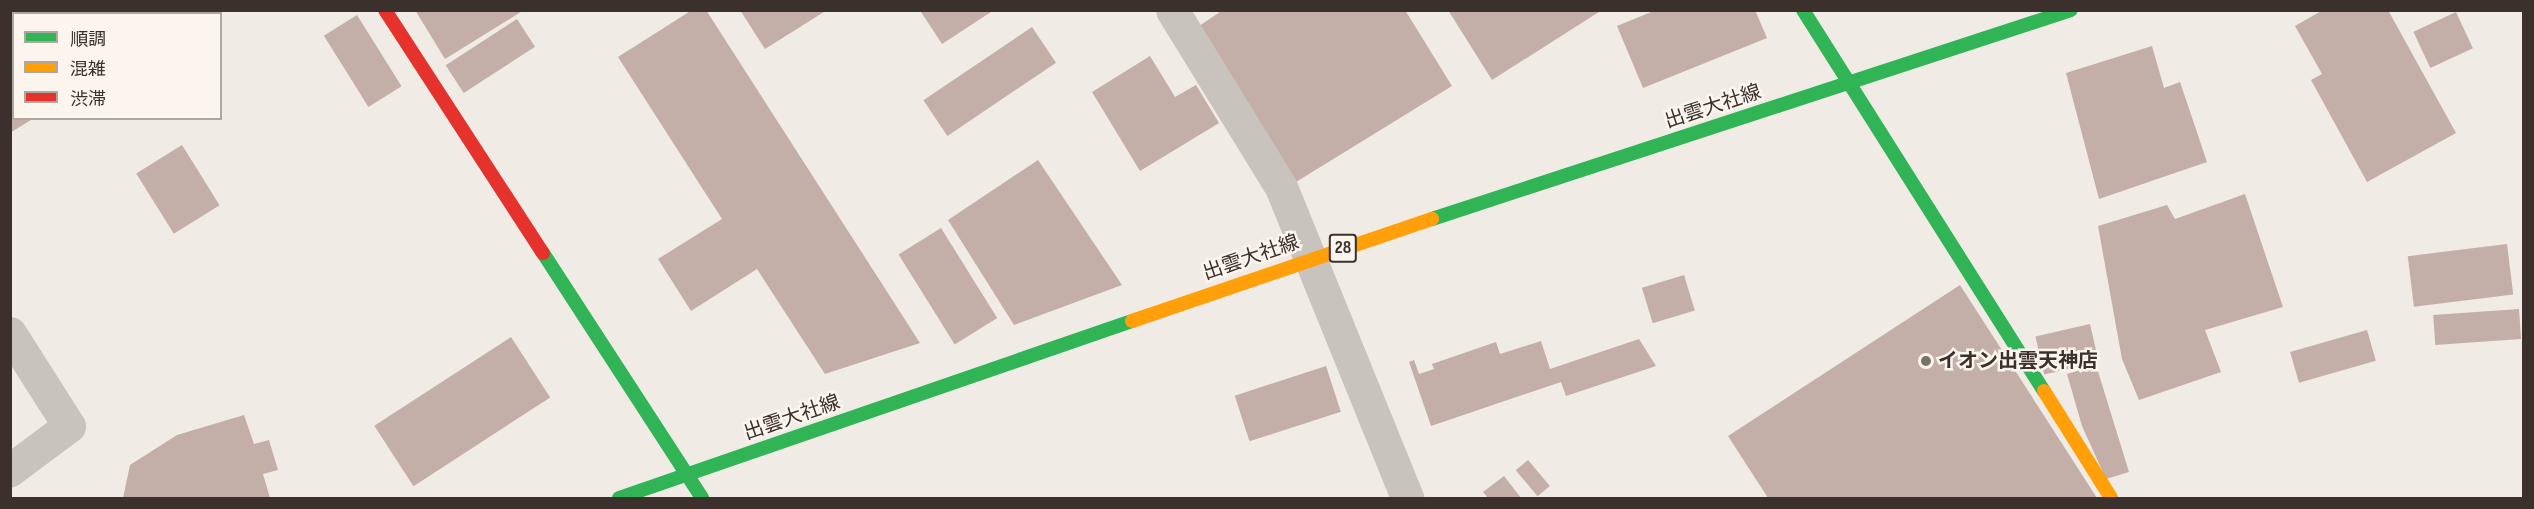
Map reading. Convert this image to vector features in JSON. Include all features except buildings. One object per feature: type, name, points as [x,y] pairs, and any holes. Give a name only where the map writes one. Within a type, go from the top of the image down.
[{"type":"main road","points":[[385,10],[702,498]]},
{"type":"main road","points":[[1803,10],[2111,498]]},
{"type":"main road","name":"出雲大社線","points":[[620,498],[1313,258],[2071,10]]},
{"type":"street","points":[[1172,10],[1281,187],[1313,258],[1407,498]]},
{"type":"street","points":[[10,333],[69,426],[10,470]]},
{"type":"traffic: fast","points":[[1803,10],[2044,391]]},
{"type":"traffic: fast","points":[[1432,219],[2071,10]]},
{"type":"traffic: fast","points":[[543,253],[702,498]]},
{"type":"traffic: fast","points":[[619,498],[1132,321]]},
{"type":"traffic: slow","points":[[1132,321],[1432,219]]},
{"type":"traffic: slow","points":[[2044,391],[2111,498]]},
{"type":"traffic: jam","points":[[385,10],[543,253]]},
{"type":"place","name":"イオン出雲天神店","points":[[1926,361]]}]
